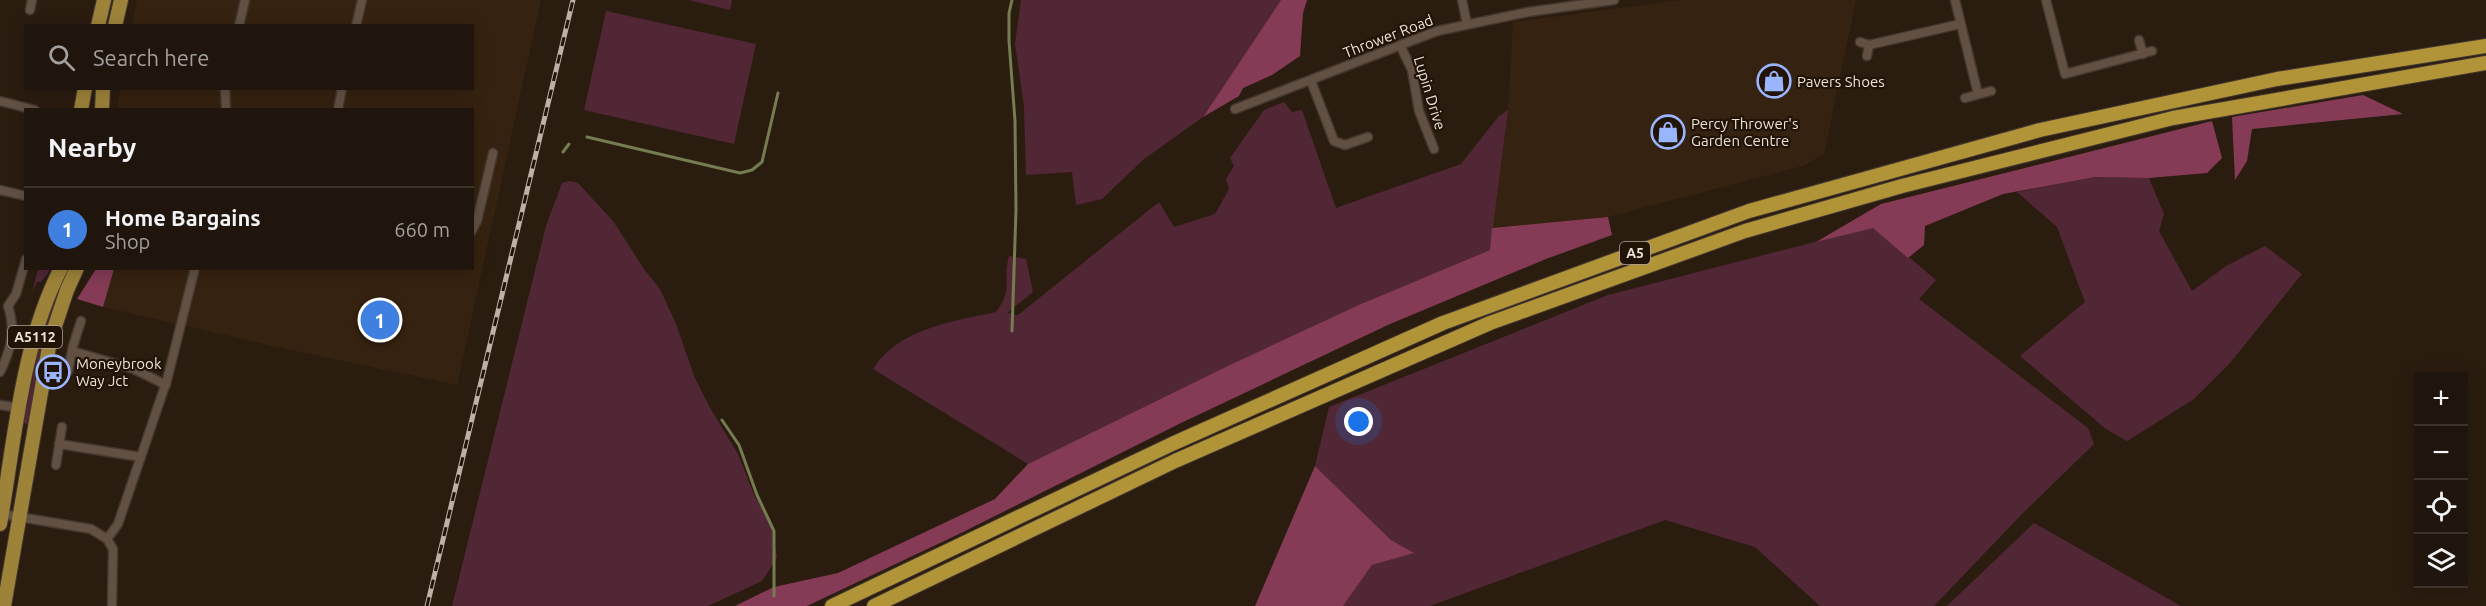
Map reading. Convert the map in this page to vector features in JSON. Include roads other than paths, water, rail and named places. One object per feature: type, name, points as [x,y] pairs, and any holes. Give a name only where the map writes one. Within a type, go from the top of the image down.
[{"type":"highway","name":"A5","points":[[832,606],[1172,444],[1443,323],[1749,211],[2051,128],[2277,79],[2486,46]]},
{"type":"highway","name":"A5","points":[[874,606],[1175,461],[1479,328],[1745,231],[1902,186],[2173,118],[2486,63]]},
{"type":"main road","points":[[98,24],[104,0]]},
{"type":"main road","points":[[115,24],[121,0]]},
{"type":"main road","points":[[81,108],[85,90]]},
{"type":"main road","points":[[102,108],[103,90]]},
{"type":"main road","name":"A5112","points":[[1,519],[20,408],[38,323],[60,270]]},
{"type":"main road","name":"A5112","points":[[4,606],[50,341],[76,270]]},
{"type":"street","points":[[30,10],[32,0]]},
{"type":"street","points":[[239,24],[245,0]]},
{"type":"street","points":[[357,24],[362,0]]},
{"type":"street","points":[[1462,0],[1467,24]]},
{"type":"street","name":"Thrower Road","points":[[1235,109],[1437,31],[1528,12],[1614,0]]},
{"type":"street","points":[[1955,0],[1978,94]]},
{"type":"street","points":[[2046,0],[2065,74],[2148,52],[2139,40]]},
{"type":"street","points":[[1867,57],[1865,43],[1960,24]]},
{"type":"street","name":"Lupin Drive","points":[[1400,45],[1412,70],[1419,111],[1434,150]]},
{"type":"street","points":[[1311,81],[1334,141],[1345,145],[1368,138]]},
{"type":"street","points":[[225,90],[226,108]]},
{"type":"street","points":[[338,108],[342,90]]},
{"type":"street","points":[[1965,98],[1991,91]]},
{"type":"street","points":[[0,101],[27,108]]},
{"type":"street","points":[[474,227],[493,153]]},
{"type":"street","points":[[0,190],[24,196]]},
{"type":"street","points":[[0,372],[11,345],[14,329],[4,305],[16,294],[24,266]]},
{"type":"street","points":[[107,539],[118,524],[166,385],[194,270]]},
{"type":"street","points":[[68,371],[81,321]]},
{"type":"street","points":[[72,351],[134,369],[166,385]]},
{"type":"street","points":[[0,405],[20,408]]},
{"type":"street","points":[[56,465],[62,427]]},
{"type":"street","points":[[59,444],[141,457]]},
{"type":"street","points":[[1,519],[19,517],[92,529],[107,539],[113,549],[112,606]]},
{"type":"waterway","points":[[1012,0],[1009,13],[1009,41],[1015,121],[1016,210],[1012,331]]},
{"type":"waterway","points":[[587,137],[740,173],[752,170],[762,162],[778,93]]},
{"type":"waterway","points":[[563,152],[569,144]]},
{"type":"waterway","points":[[722,420],[739,445],[757,495],[774,531],[774,596]]},
{"type":"railway","points":[[427,606],[573,0]]},
{"type":"place","name":"Pavers Shoes","points":[[1774,81]]},
{"type":"place","name":"Percy Thrower's Garden Centre","points":[[1668,132]]},
{"type":"place","name":"Home Bargains","points":[[380,320]]},
{"type":"place","name":"Moneybrook Way Jct","points":[[53,372]]}]
